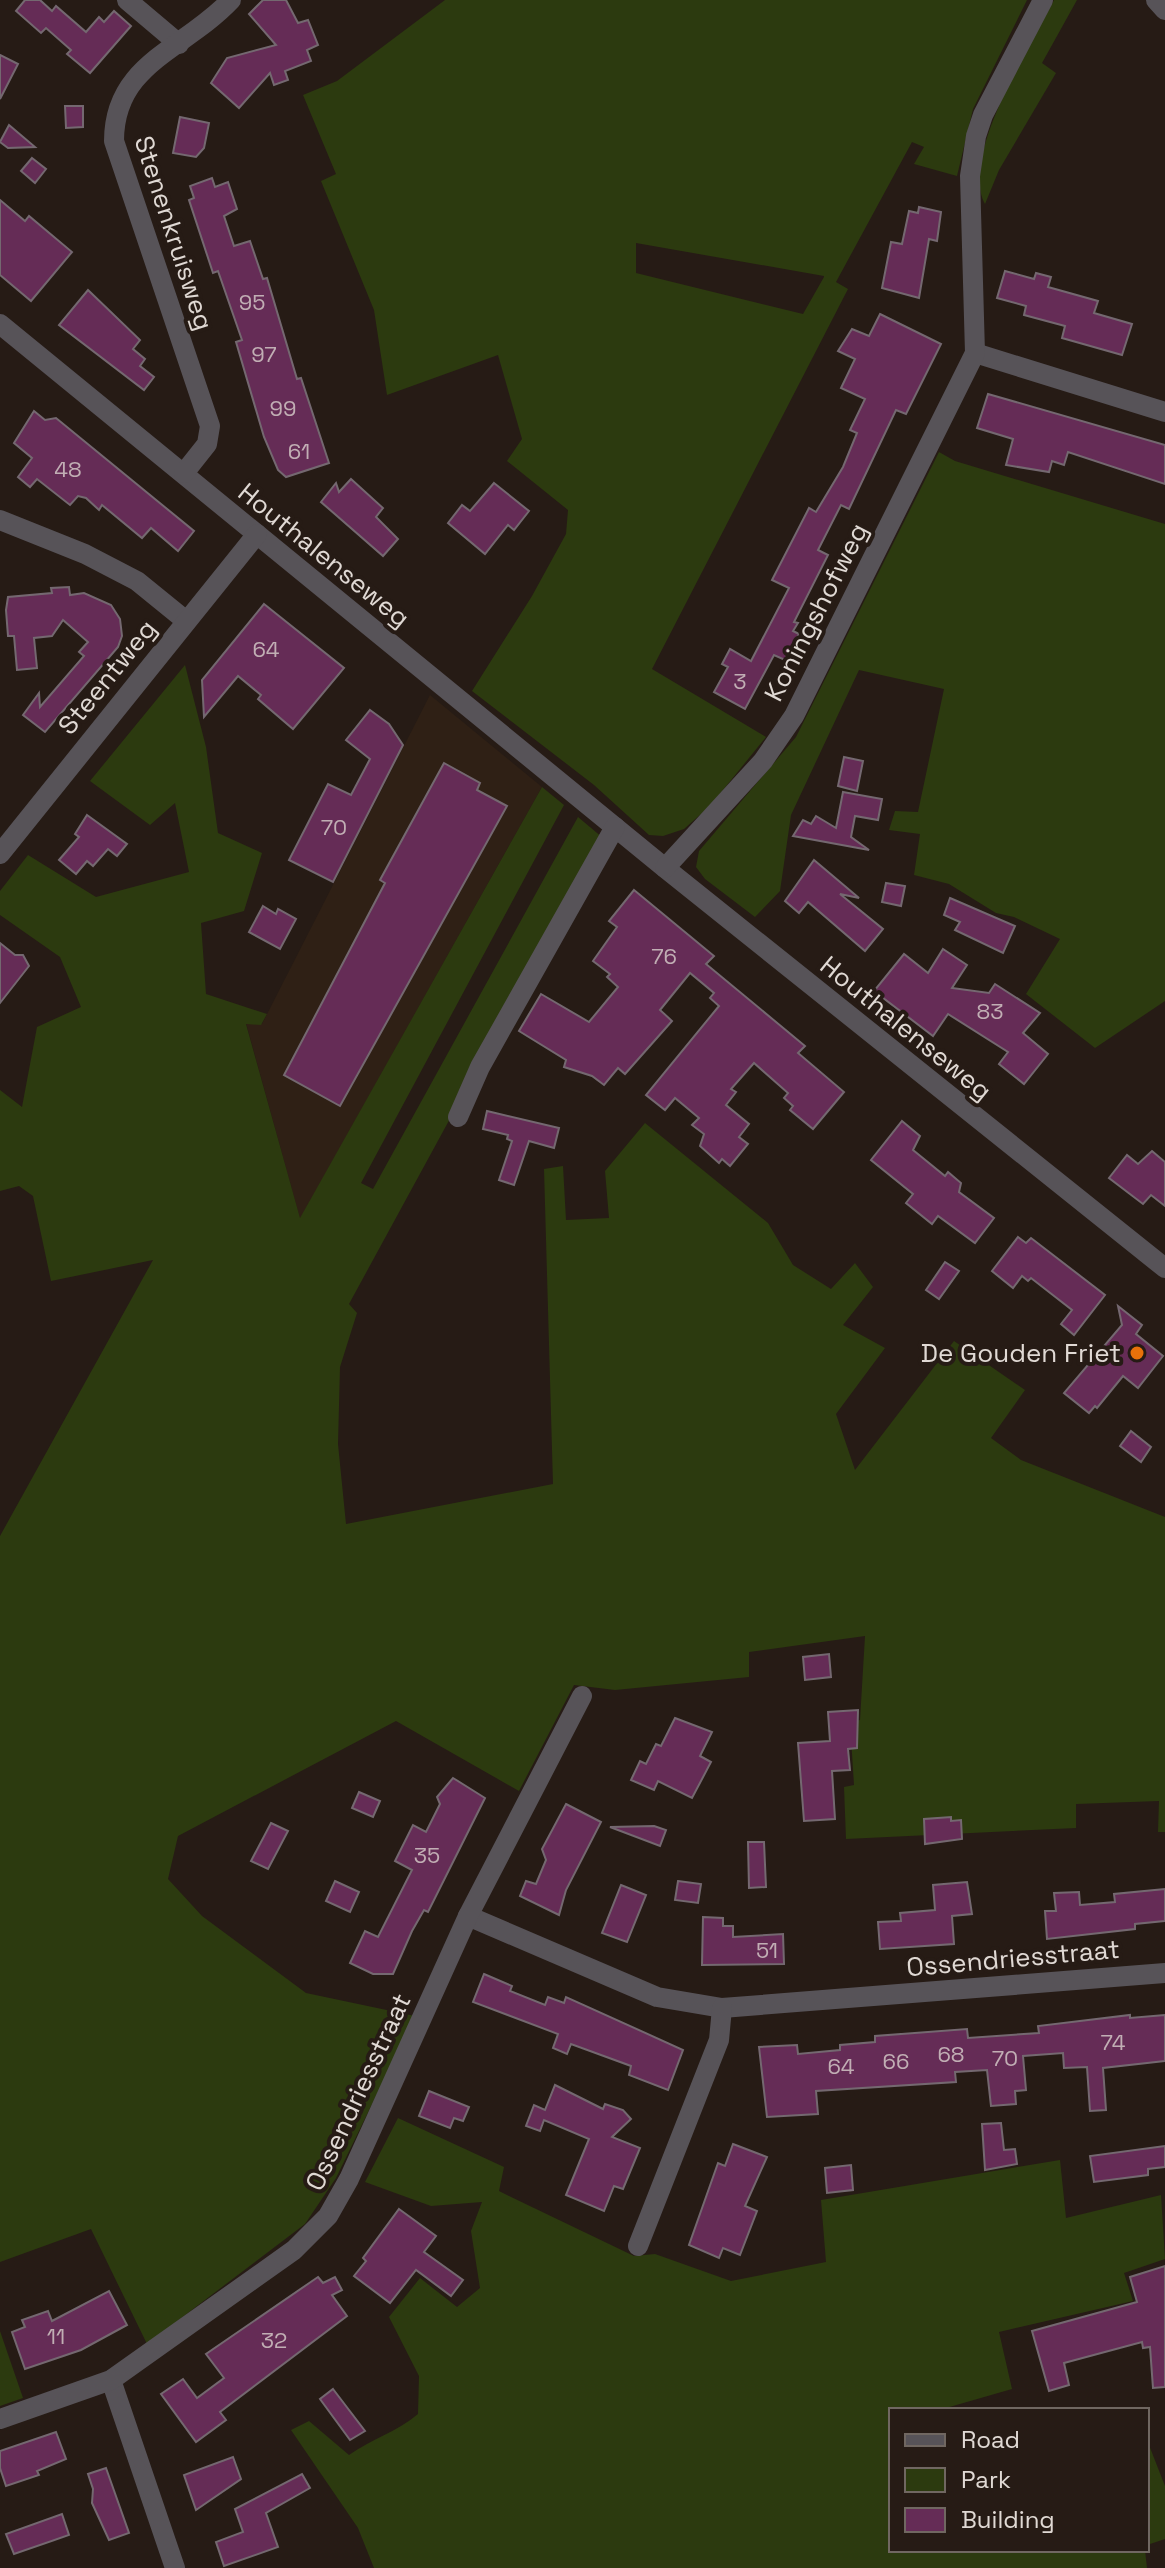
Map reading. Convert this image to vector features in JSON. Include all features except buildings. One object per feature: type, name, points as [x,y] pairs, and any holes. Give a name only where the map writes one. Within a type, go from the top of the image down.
[{"type":"street","points":[[127,0],[179,44]]},
{"type":"street","name":"Stenenkruisweg","points":[[184,473],[207,444],[210,426],[114,141],[114,116],[134,77],[231,0]]},
{"type":"street","name":"Koningshofweg","points":[[665,868],[763,761],[794,716],[975,353],[970,176],[976,136],[983,115],[1043,0]]},
{"type":"street","points":[[1156,0],[1165,10]]},
{"type":"street","name":"Houthalenseweg","points":[[0,324],[665,868],[1165,1268]]},
{"type":"street","points":[[975,353],[1165,412]]},
{"type":"street","points":[[0,520],[85,554],[137,581],[185,620]]},
{"type":"street","name":"Steentweg","points":[[0,854],[257,534]]},
{"type":"street","points":[[458,1117],[480,1067],[615,827]]},
{"type":"street","name":"Ossendriesstraat","points":[[0,2419],[111,2380],[294,2250],[328,2216],[349,2179],[468,1916],[582,1696]]},
{"type":"street","name":"Ossendriesstraat","points":[[468,1916],[657,1997],[722,2008],[1165,1973]]},
{"type":"street","points":[[638,2246],[719,2040],[722,2008]]},
{"type":"street","points":[[111,2380],[175,2568]]},
{"type":"shaded area","points":[[430,695],[542,787],[300,1219],[246,1023],[262,1024]]},
{"type":"green space","points":[[445,0],[1027,0],[973,109],[957,176],[914,164],[924,147],[912,142],[836,282],[848,289],[652,669],[766,737],[710,806],[684,829],[663,836],[649,835],[594,785],[472,691],[532,596],[566,534],[568,510],[507,461],[522,439],[498,355],[387,395],[374,310],[321,181],[336,174],[303,95],[337,81]],"holes":[[[636,243],[824,276],[803,314],[636,273]]]},
{"type":"green space","points":[[1054,0],[1077,0],[1042,63],[1056,73],[999,170],[985,204],[980,184],[989,131],[1015,72]]},
{"type":"green space","points":[[939,452],[955,461],[1165,524],[1165,1001],[1095,1048],[1026,994],[1060,939],[1014,917],[996,913],[949,884],[914,875],[920,834],[889,830],[895,811],[918,812],[944,689],[859,670],[791,815],[780,891],[755,917],[705,879],[696,867],[699,851],[796,737]]},
{"type":"green space","points":[[185,665],[206,747],[218,833],[262,853],[244,911],[201,923],[206,994],[267,1014],[261,1025],[246,1024],[300,1218],[542,787],[564,805],[361,1183],[373,1189],[578,817],[603,838],[349,1304],[357,1313],[340,1367],[338,1444],[346,1524],[553,1484],[544,1169],[563,1166],[566,1220],[609,1218],[605,1171],[645,1123],[768,1223],[793,1265],[831,1289],[855,1263],[873,1287],[843,1325],[885,1348],[836,1414],[855,1470],[954,1341],[1025,1390],[991,1438],[1021,1460],[1165,1517],[1165,1832],[1158,1832],[1159,1801],[1076,1804],[1076,1828],[846,1839],[844,1787],[854,1785],[850,1722],[860,1720],[865,1636],[749,1652],[749,1677],[615,1690],[574,1685],[519,1791],[396,1721],[178,1836],[168,1879],[202,1916],[306,1993],[415,2016],[336,2178],[305,2224],[147,2344],[91,2229],[0,2262],[0,1536],[153,1260],[51,1281],[33,1196],[19,1186],[0,1191],[0,1090],[22,1107],[37,1027],[81,1007],[60,957],[0,915],[0,891],[28,855],[96,897],[189,872],[175,803],[150,825],[90,781]]},
{"type":"green space","points":[[398,2118],[504,2167],[499,2191],[509,2196],[634,2256],[655,2254],[731,2281],[826,2262],[821,2200],[1060,2160],[1066,2218],[1161,2195],[1165,2259],[1124,2273],[1133,2301],[999,2332],[1012,2389],[946,2408],[889,2408],[889,2552],[1145,2552],[1147,2568],[374,2568],[358,2528],[291,2430],[309,2421],[349,2455],[418,2414],[419,2376],[389,2317],[420,2278],[457,2307],[480,2288],[471,2231],[482,2202],[431,2206],[365,2182]]},
{"type":"green space","points":[[0,2331],[23,2398],[0,2406]]},
{"type":"green space","points":[[1149,2445],[1165,2486],[1165,2539],[1149,2544]]},
{"type":"place","name":"De Gouden Friet","points":[[1137,1353]]}]
